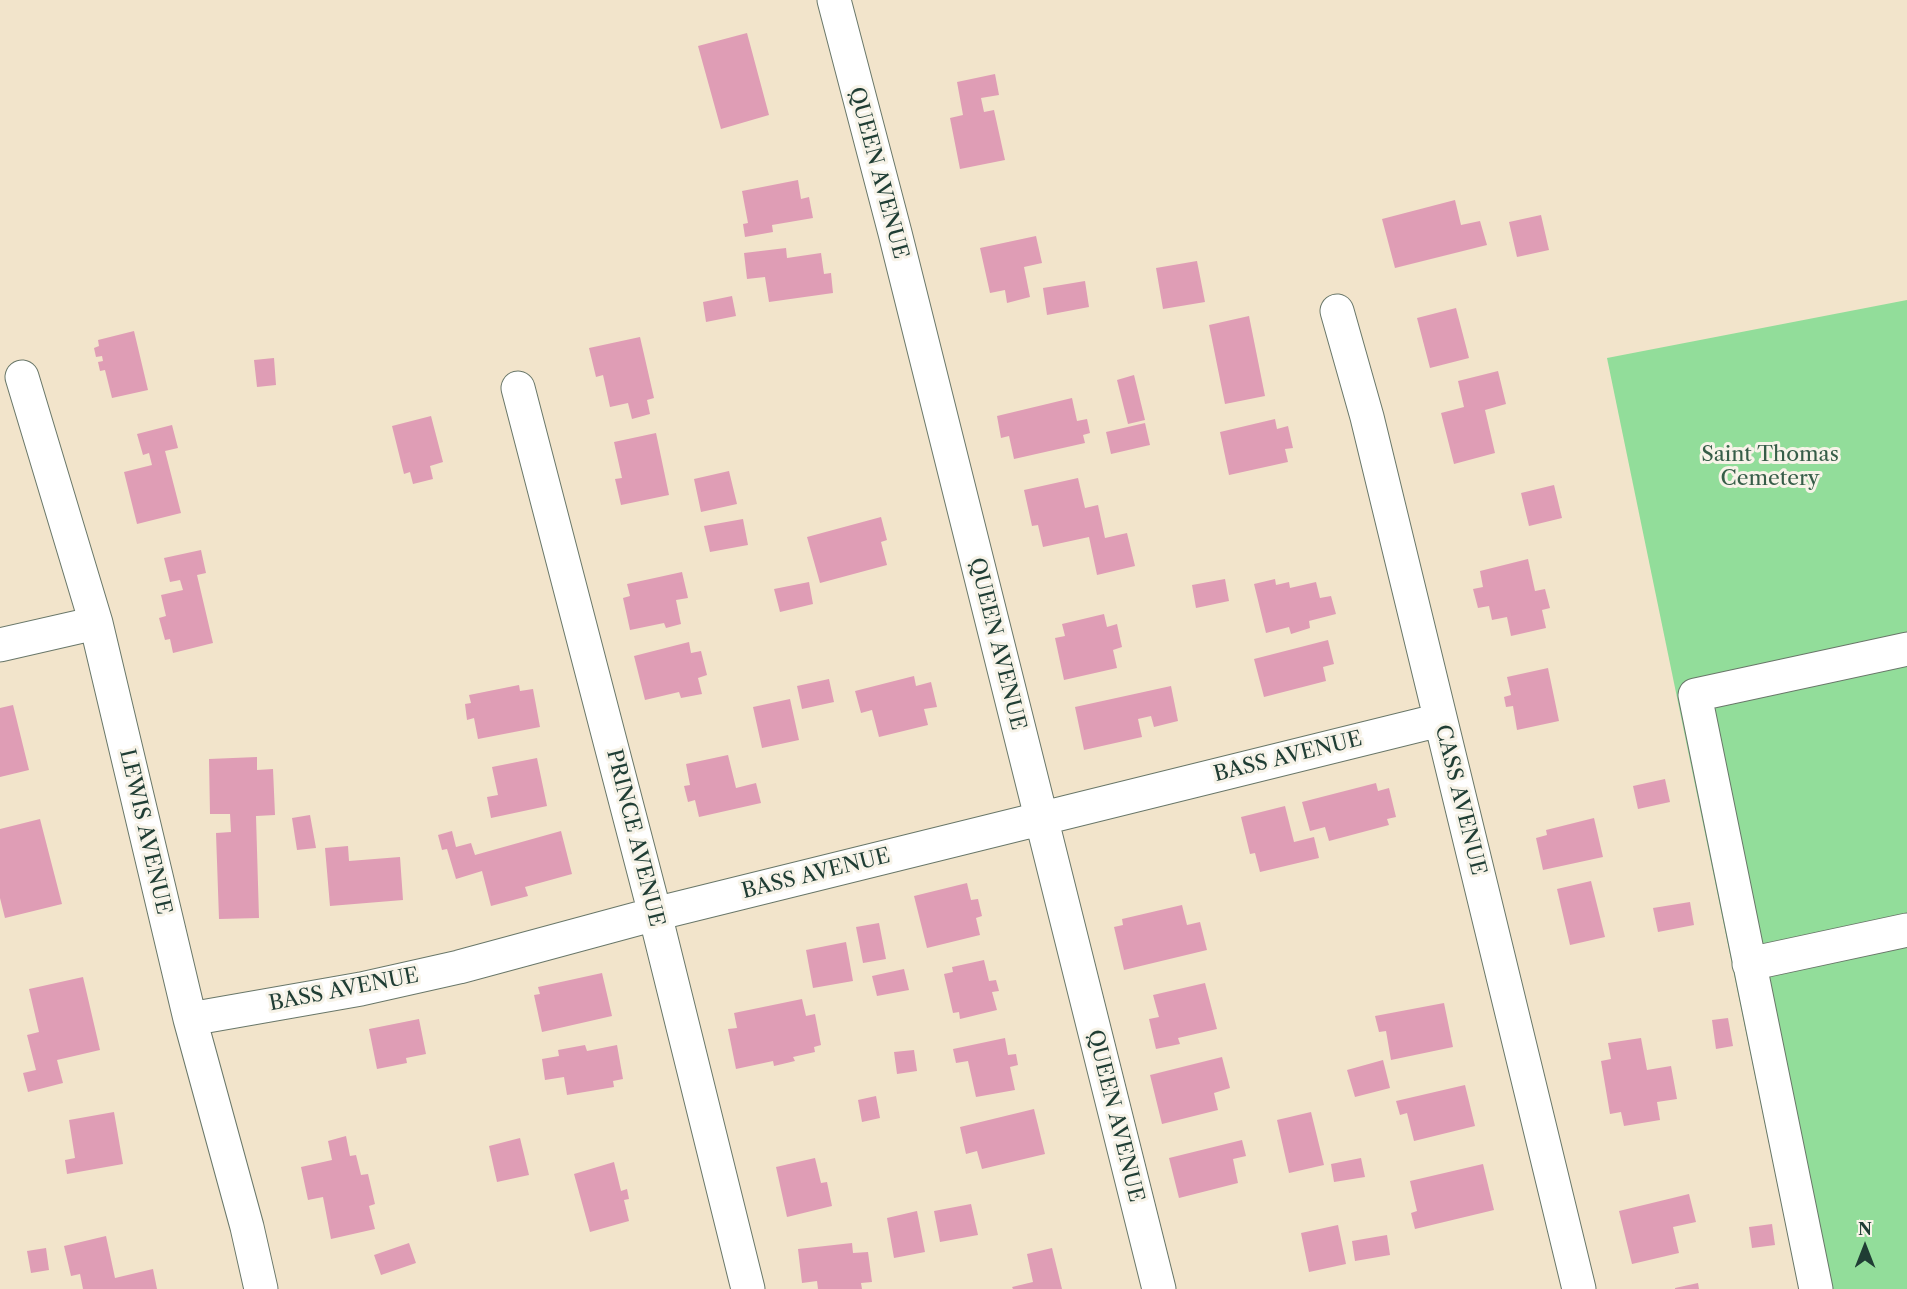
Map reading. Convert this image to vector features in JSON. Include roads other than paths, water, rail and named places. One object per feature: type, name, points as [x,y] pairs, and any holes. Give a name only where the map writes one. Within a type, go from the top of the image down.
[{"type":"street","name":"QUEEN AVENUE","points":[[834,0],[895,233],[1159,1289]]},
{"type":"street","name":"CASS AVENUE","points":[[1337,311],[1365,408],[1579,1289]]},
{"type":"street","name":"LEWIS AVENUE","points":[[22,377],[96,623],[190,1019],[247,1227],[261,1289]]},
{"type":"street","name":"PRINCE AVENUE","points":[[518,388],[748,1289]]},
{"type":"street","points":[[0,645],[96,623]]},
{"type":"street","points":[[1816,1289],[1695,695],[1907,649]]},
{"type":"street","name":"BASS AVENUE","points":[[190,1019],[352,990],[459,967],[654,914],[1440,720]]},
{"type":"street","points":[[1749,964],[1907,930]]},
{"type":"park label","name":"Saint Thomas Cemetery","points":[[1770,467]]}]
